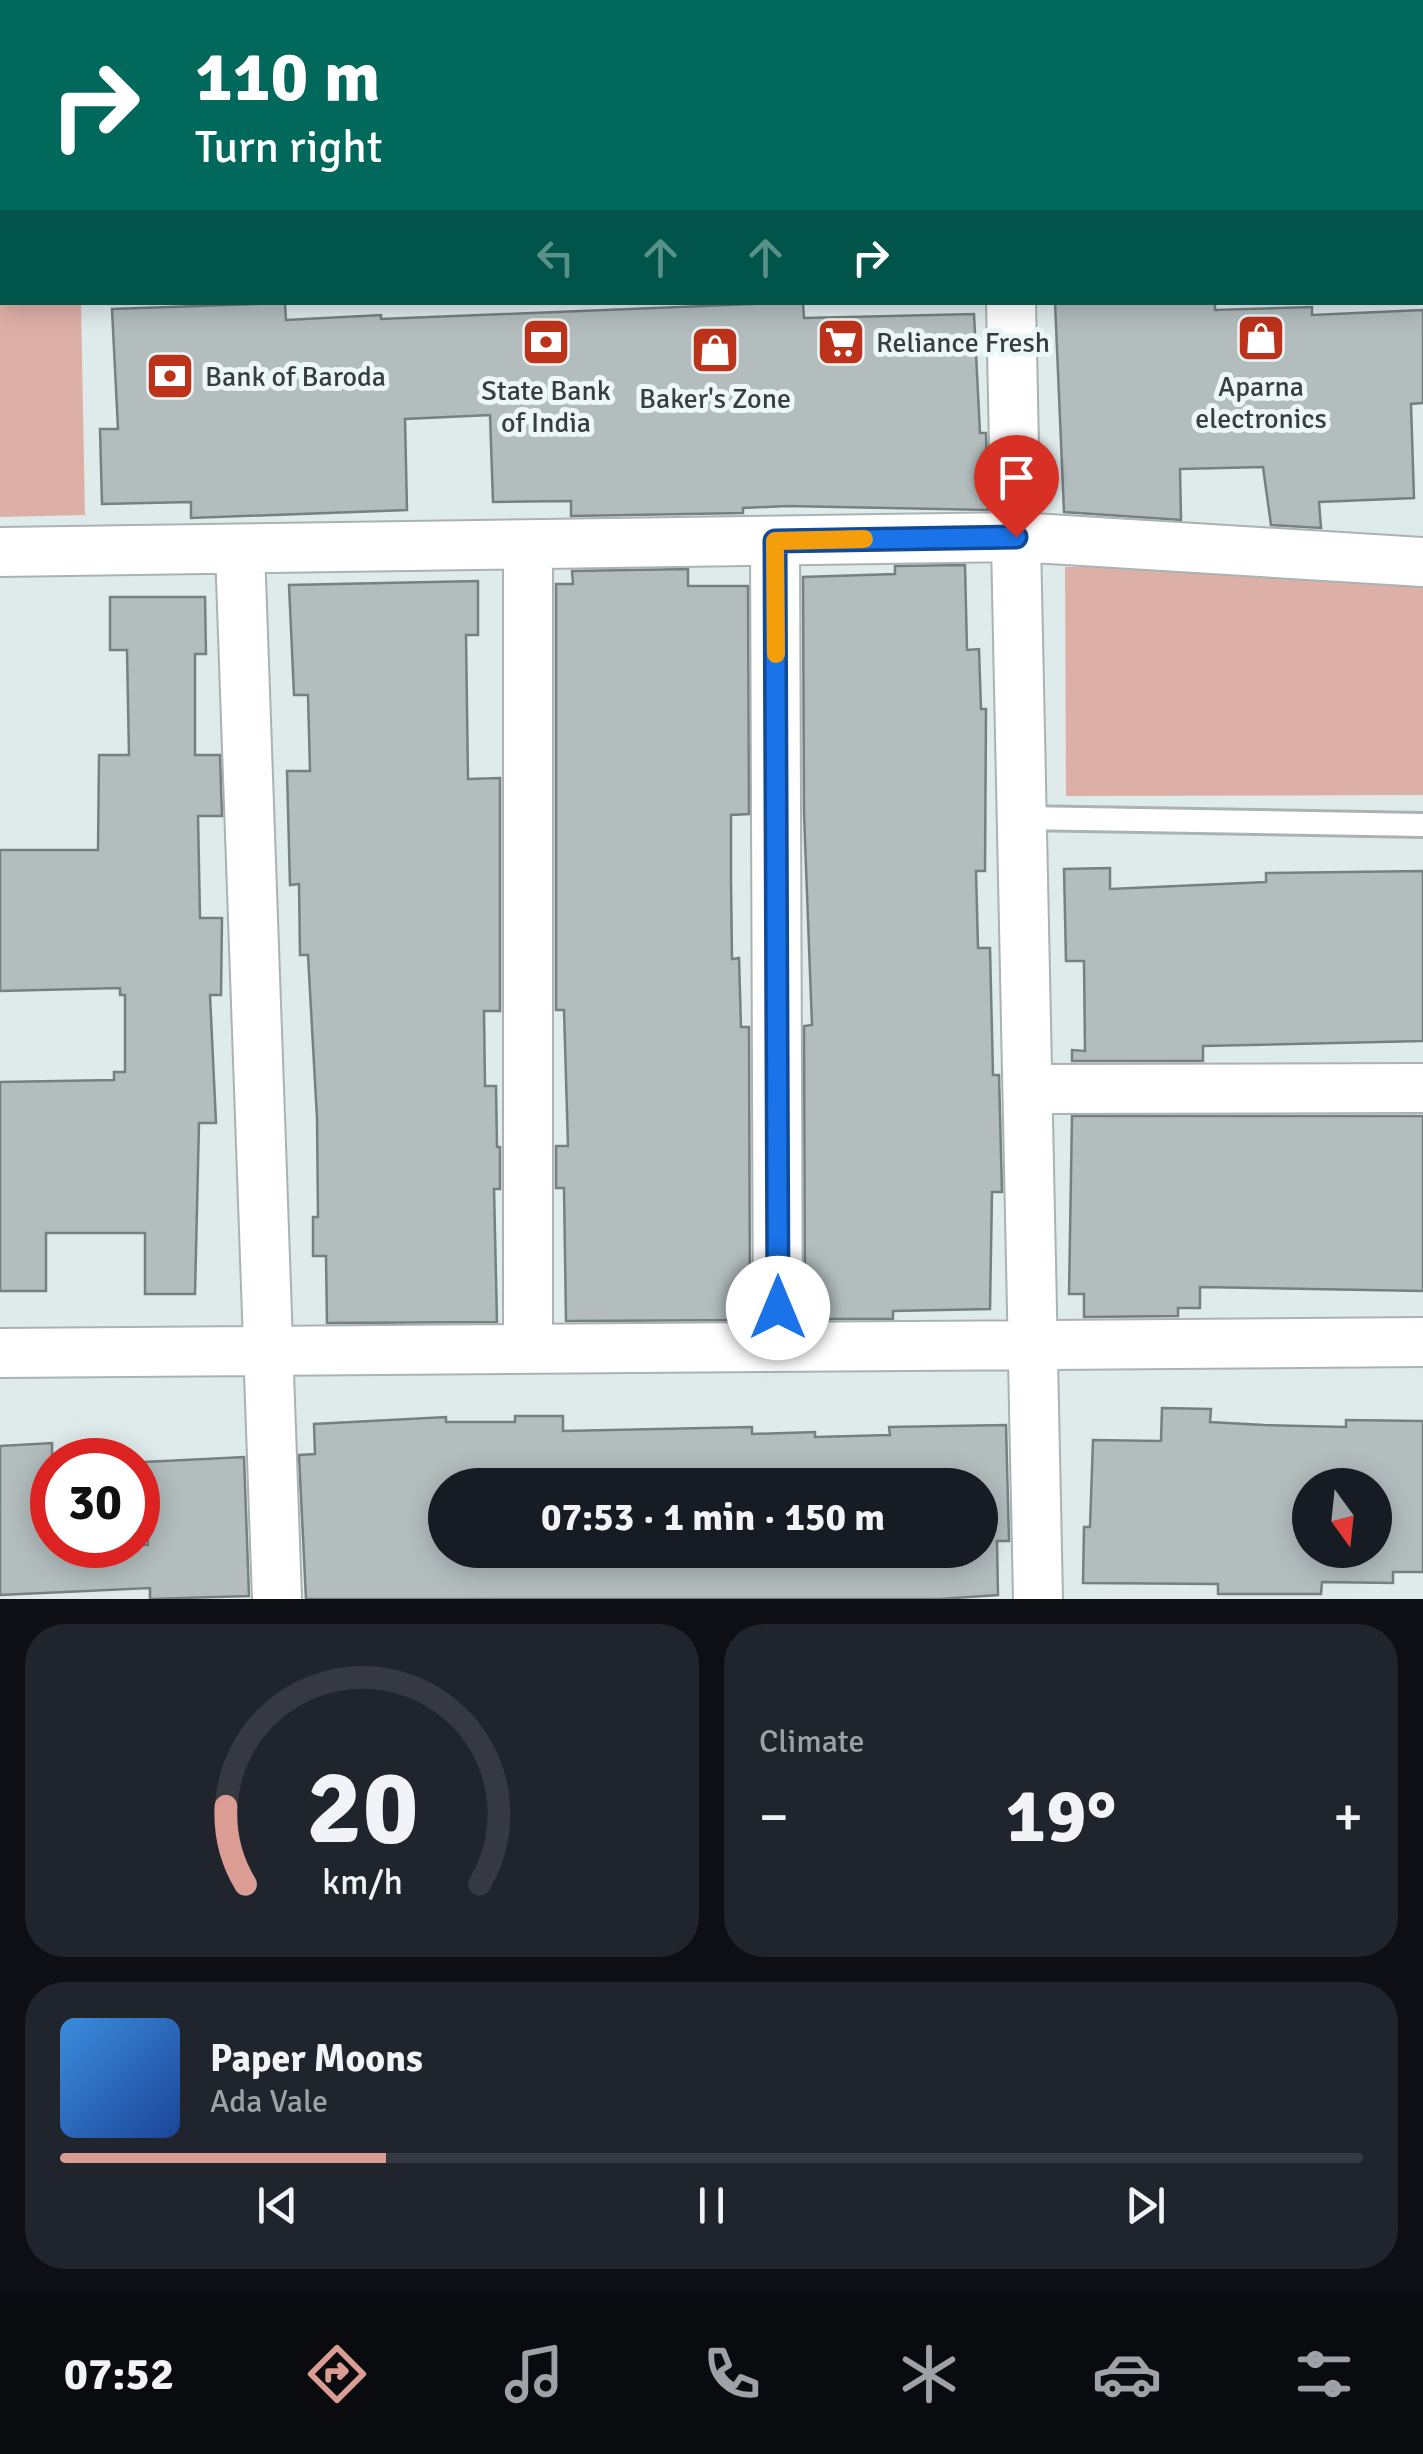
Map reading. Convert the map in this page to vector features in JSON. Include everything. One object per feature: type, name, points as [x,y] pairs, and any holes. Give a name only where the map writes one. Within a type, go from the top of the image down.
[{"type":"street","points":[[1011,305],[1038,1599]]},
{"type":"street","points":[[0,552],[1016,537],[1423,562]]},
{"type":"street","points":[[775,541],[778,1347]]},
{"type":"street","points":[[528,545],[528,1348]]},
{"type":"street","points":[[240,550],[277,1599]]},
{"type":"street","points":[[1028,1089],[1423,1088]]},
{"type":"street","points":[[0,1353],[1423,1342]]},
{"type":"lane","points":[[1022,818],[1423,825]]},
{"type":"shaded area","points":[[0,305],[81,305],[85,515],[0,517]]},
{"type":"shaded area","points":[[1423,566],[1423,795],[1066,796],[1065,567]]},
{"type":"building","points":[[285,305],[286,320],[381,315],[381,319],[729,305],[803,305],[804,318],[974,314],[980,433],[986,433],[988,510],[787,506],[743,508],[743,513],[571,516],[571,501],[493,502],[490,415],[405,419],[407,510],[191,518],[191,502],[102,504],[100,429],[118,429],[112,309]]},
{"type":"building","points":[[1055,305],[1215,305],[1215,310],[1312,307],[1312,315],[1423,310],[1423,403],[1411,404],[1414,498],[1319,502],[1321,528],[1271,525],[1263,467],[1180,469],[1181,520],[1064,512]]},
{"type":"building","points":[[965,565],[967,650],[979,649],[981,709],[986,709],[985,871],[976,871],[978,948],[990,948],[993,1075],[999,1075],[1002,1192],[992,1192],[990,1309],[893,1311],[893,1319],[805,1319],[804,1026],[812,1025],[804,814],[803,577],[895,574],[895,566]]},
{"type":"building","points":[[688,569],[688,586],[748,586],[749,814],[731,815],[731,880],[732,959],[739,958],[741,1027],[749,1027],[750,1320],[566,1321],[564,1188],[556,1188],[556,1146],[568,1146],[564,1010],[556,1010],[556,584],[573,584],[572,571]]},
{"type":"building","points":[[478,581],[478,635],[466,635],[468,779],[500,778],[500,1011],[484,1011],[485,1086],[496,1086],[500,1147],[500,1189],[494,1189],[497,1322],[327,1323],[326,1256],[313,1256],[313,1217],[318,1217],[317,1118],[308,955],[300,955],[299,884],[290,885],[287,771],[310,771],[308,695],[294,695],[289,585]]},
{"type":"building","points":[[110,597],[205,597],[206,654],[195,654],[195,755],[220,755],[222,816],[198,816],[200,918],[222,918],[221,995],[210,995],[216,1123],[199,1123],[195,1294],[145,1294],[145,1233],[46,1233],[46,1291],[0,1291],[0,1082],[114,1080],[114,1072],[125,1072],[125,995],[120,995],[120,988],[0,991],[0,850],[98,850],[99,755],[129,755],[127,650],[110,650]]},
{"type":"building","points":[[1110,868],[1110,889],[1266,882],[1266,873],[1423,871],[1423,1041],[1203,1046],[1203,1061],[1072,1061],[1072,1050],[1085,1051],[1084,961],[1066,961],[1064,869]]},
{"type":"building","points":[[1072,1116],[1423,1116],[1423,1291],[1200,1287],[1200,1308],[1178,1308],[1178,1316],[1084,1317],[1084,1294],[1069,1294]]},
{"type":"building","points":[[1162,1408],[1211,1409],[1210,1422],[1264,1425],[1346,1427],[1346,1420],[1423,1421],[1423,1572],[1393,1572],[1393,1583],[1322,1582],[1321,1594],[1218,1594],[1218,1584],[1083,1583],[1084,1527],[1090,1527],[1093,1440],[1161,1441]]},
{"type":"building","points":[[515,1416],[563,1416],[563,1431],[752,1427],[752,1434],[815,1432],[815,1437],[890,1435],[889,1427],[1006,1425],[1009,1541],[998,1541],[998,1468],[428,1468],[428,1568],[998,1568],[998,1595],[940,1599],[306,1599],[299,1455],[315,1454],[314,1424],[446,1417],[446,1422],[515,1422]]},
{"type":"building","points":[[30,1444],[30,1568],[160,1568],[160,1461],[244,1457],[249,1596],[150,1599],[150,1588],[0,1595],[0,1446]]},
{"type":"slow traffic","points":[[776,654],[775,541],[864,539]]},
{"type":"place","name":"Aparna electronics","points":[[1261,338]]},
{"type":"place","name":"State Bank of India","points":[[546,342]]},
{"type":"place","name":"Reliance Fresh","points":[[841,342]]},
{"type":"place","name":"Baker's Zone","points":[[715,350]]},
{"type":"place","name":"Bank of Baroda","points":[[170,376]]},
{"type":"route","points":[[778,1308],[775,541],[1016,537]]}]
